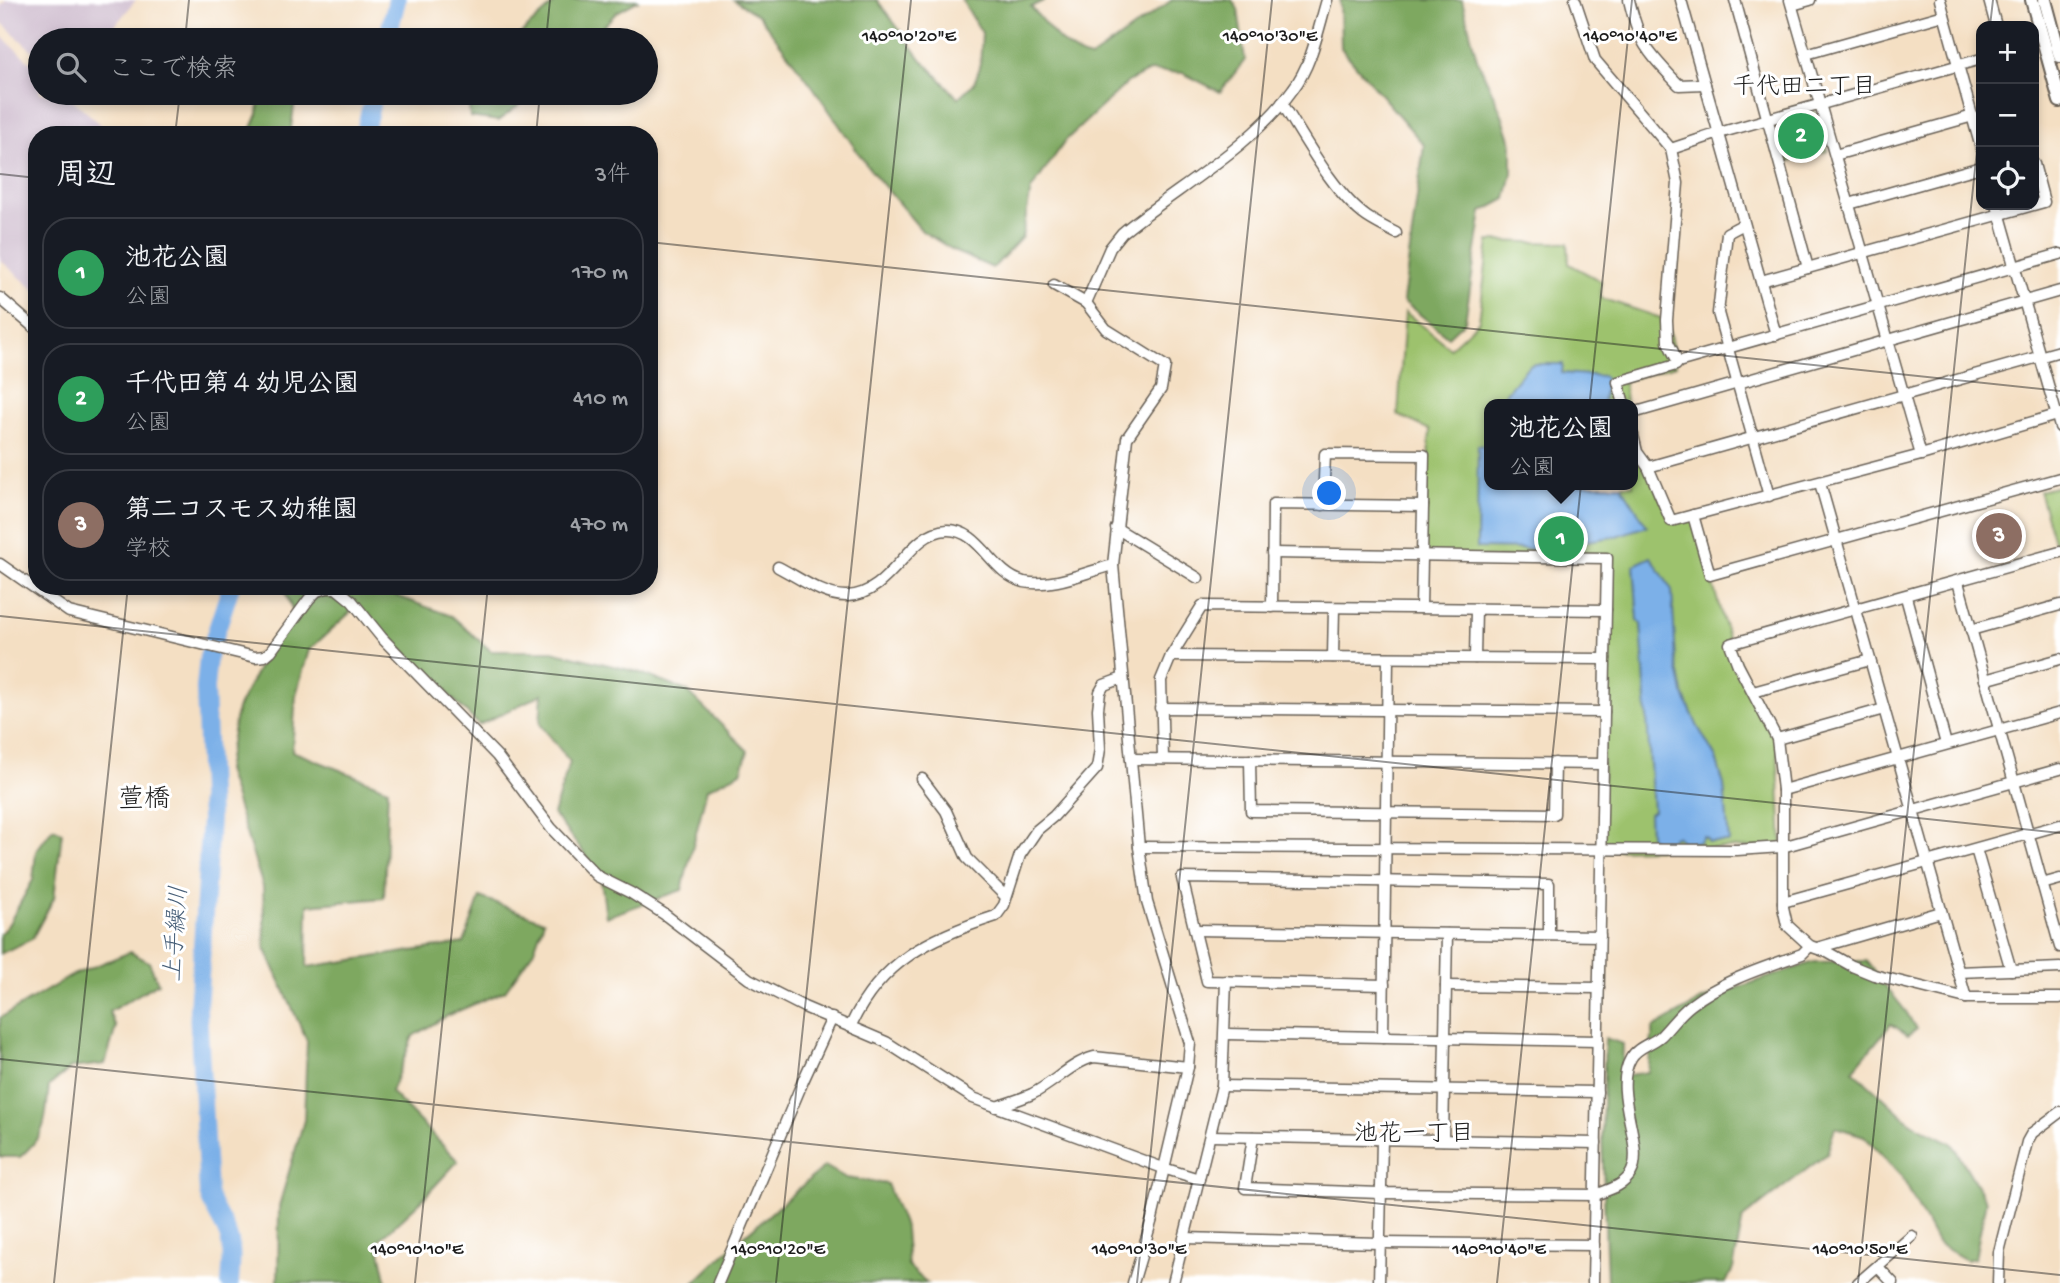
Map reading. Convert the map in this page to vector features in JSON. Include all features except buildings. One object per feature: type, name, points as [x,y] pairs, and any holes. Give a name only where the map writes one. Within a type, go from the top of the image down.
[{"type":"main road","points":[[2032,0],[2060,100]]},
{"type":"main road","points":[[2045,0],[2060,57]]},
{"type":"street","points":[[1086,303],[1110,248],[1122,233],[1262,125],[1294,88],[1306,66],[1327,0]]},
{"type":"street","points":[[1575,0],[1595,60],[1671,149],[1678,183],[1667,320],[1668,342],[1678,362]]},
{"type":"street","points":[[1629,0],[1637,32],[1650,54],[1679,85],[1705,85]]},
{"type":"street","points":[[1681,0],[1776,335]]},
{"type":"street","points":[[1735,0],[1808,268]]},
{"type":"street","points":[[1810,0],[1791,3],[1921,455]]},
{"type":"street","points":[[1940,0],[1981,147]]},
{"type":"street","points":[[1989,0],[1995,21]]},
{"type":"street","points":[[1806,54],[1944,15]]},
{"type":"street","points":[[1671,149],[1719,133],[1976,61]]},
{"type":"street","points":[[1282,103],[1326,171],[1349,200],[1366,216],[1396,233]]},
{"type":"street","points":[[1835,155],[1973,116]]},
{"type":"street","points":[[1849,204],[1976,168]]},
{"type":"street","points":[[2039,183],[2044,202],[2039,203]]},
{"type":"street","points":[[1760,281],[1863,253],[1996,210]]},
{"type":"street","points":[[1999,210],[2060,427]]},
{"type":"street","points":[[1744,224],[1727,233],[1718,313],[1769,496]]},
{"type":"street","points":[[1623,399],[1618,382],[1676,365],[1678,362],[2060,254]]},
{"type":"street","points":[[1054,285],[1086,303],[1106,329],[1165,366],[1161,389],[1127,438],[1113,565],[1139,847],[1147,902],[1189,1043],[1188,1067],[1133,1283]]},
{"type":"street","points":[[1638,411],[2060,291]]},
{"type":"street","points":[[0,298],[28,322]]},
{"type":"street","points":[[1648,467],[2060,351]]},
{"type":"street","points":[[1638,453],[1648,467],[1671,521],[1820,483],[2058,415]]},
{"type":"street","points":[[1322,505],[1325,454],[1424,455],[1421,608]]},
{"type":"street","points":[[1693,515],[1710,575],[2060,478]]},
{"type":"street","points":[[1820,483],[1966,998]]},
{"type":"street","points":[[1272,607],[1273,504],[1423,506]]},
{"type":"street","points":[[1116,528],[1198,578]]},
{"type":"street","points":[[778,567],[829,593],[846,596],[878,583],[894,571],[929,534],[944,530],[958,531],[973,538],[988,557],[1007,574],[1023,582],[1055,581],[1113,565]]},
{"type":"street","points":[[2060,552],[1730,644],[1777,738],[1783,790],[1783,902],[1787,925],[1813,947],[1827,951],[1863,971],[1966,998],[2060,998]]},
{"type":"street","points":[[1272,553],[1607,558],[1594,1283]]},
{"type":"street","points":[[0,565],[28,584]]},
{"type":"street","points":[[1958,582],[2060,947]]},
{"type":"street","points":[[44,595],[69,612],[255,657],[265,656],[271,651],[312,595]]},
{"type":"street","points":[[345,595],[382,638],[497,756],[551,828],[597,876],[631,892],[664,914],[749,979],[886,1042],[973,1098],[1199,1179]]},
{"type":"street","points":[[1906,597],[1946,744]]},
{"type":"street","points":[[1971,630],[2060,605]]},
{"type":"street","points":[[1163,759],[1161,680],[1171,656],[1202,607],[1606,610]]},
{"type":"street","points":[[1333,657],[1334,608]]},
{"type":"street","points":[[1475,658],[1476,609]]},
{"type":"street","points":[[1171,656],[1605,659]]},
{"type":"street","points":[[1383,1037],[1388,657]]},
{"type":"street","points":[[1985,680],[2060,659]]},
{"type":"street","points":[[1753,692],[1870,660]]},
{"type":"street","points":[[851,1026],[862,1002],[881,978],[923,944],[955,929],[996,916],[1004,905],[1020,855],[1037,830],[1054,816],[1097,768],[1100,749],[1100,692],[1104,685],[1123,678]]},
{"type":"street","points":[[1160,708],[1604,712]]},
{"type":"street","points":[[1777,738],[1884,709]]},
{"type":"street","points":[[1783,790],[2060,713]]},
{"type":"street","points":[[1131,759],[1603,764]]},
{"type":"street","points":[[1250,760],[1251,811],[1386,814],[1554,814],[1555,764]]},
{"type":"street","points":[[1139,847],[1601,850],[1737,850],[1782,847],[2060,769]]},
{"type":"street","points":[[922,779],[946,811],[967,858],[1006,897]]},
{"type":"street","points":[[1783,902],[2060,825]]},
{"type":"street","points":[[1976,849],[2011,970]]},
{"type":"street","points":[[1384,985],[1207,981],[1182,878],[1549,884],[1549,935]]},
{"type":"street","points":[[2042,884],[2060,879]]},
{"type":"street","points":[[1253,1137],[1245,1188],[1380,1193],[1595,1195],[1618,1186],[1632,1172],[1634,1152],[1625,1095],[1626,1075],[1632,1055],[1659,1037],[1689,1006],[1738,977],[1802,954],[1813,947],[1941,912]]},
{"type":"street","points":[[1195,930],[1600,936]]},
{"type":"street","points":[[1443,1140],[1447,934]]},
{"type":"street","points":[[1958,972],[2060,968]]},
{"type":"street","points":[[1173,1283],[1222,1086],[1226,981]]},
{"type":"street","points":[[1446,986],[1599,988]]},
{"type":"street","points":[[718,1283],[832,1018]]},
{"type":"street","points":[[1225,1034],[1598,1041]]},
{"type":"street","points":[[996,1107],[1032,1094],[1059,1078],[1080,1061],[1094,1057],[1188,1067]]},
{"type":"street","points":[[1222,1086],[1597,1092]]},
{"type":"street","points":[[1998,1283],[1999,1252],[2027,1142],[2032,1133],[2060,1112]]},
{"type":"street","points":[[1210,1136],[1596,1143]]},
{"type":"street","points":[[1379,1283],[1381,1139]]},
{"type":"street","points":[[1858,1283],[1912,1236]]},
{"type":"street","points":[[1185,1238],[1594,1245]]},
{"type":"street","points":[[1878,1267],[1893,1283]]},
{"type":"shaded area","points":[[6,0],[136,0],[113,28],[28,28],[28,47],[0,21],[0,7]]},
{"type":"shaded area","points":[[0,35],[28,60],[28,105],[79,105],[102,126],[28,126],[28,284],[0,260]]},
{"type":"green space","points":[[558,0],[639,0],[617,12],[602,28],[527,28]]},
{"type":"green space","points":[[734,0],[877,0],[922,60],[958,98],[974,83],[980,67],[982,33],[962,0],[1045,0],[1031,7],[1065,45],[1091,58],[1172,0],[1232,0],[1238,9],[1245,60],[1220,92],[1183,73],[1149,71],[1128,82],[1066,140],[1031,190],[1022,237],[993,268],[958,253],[922,231],[868,167],[813,87],[759,16]]},
{"type":"green space","points":[[1340,0],[1462,0],[1477,59],[1500,109],[1512,145],[1512,173],[1506,199],[1482,212],[1465,321],[1448,337],[1403,301],[1424,145],[1341,48]]},
{"type":"green space","points":[[259,105],[294,105],[291,126],[253,126]]},
{"type":"green space","points":[[469,105],[519,105],[498,121],[470,117]]},
{"type":"green space","points":[[1816,111],[1827,151],[1786,162],[1775,122]]},
{"type":"green space","points":[[1489,241],[1568,243],[1569,264],[1601,281],[1601,298],[1667,320],[1676,365],[1624,381],[1626,399],[1484,399],[1484,490],[1638,490],[1638,446],[1671,521],[1693,515],[1730,644],[1777,739],[1782,847],[1601,850],[1607,558],[1422,557],[1430,430],[1398,415],[1405,312],[1450,348],[1479,321]]},
{"type":"green space","points":[[2060,486],[2060,546],[2056,548],[2039,491]]},
{"type":"green space","points":[[286,595],[394,595],[452,616],[491,651],[552,651],[638,672],[687,691],[748,751],[741,772],[707,789],[682,890],[606,917],[600,873],[553,814],[570,762],[540,724],[542,694],[479,725],[420,666],[354,609],[309,650],[296,695],[292,751],[388,789],[384,898],[308,905],[307,967],[464,943],[480,897],[544,921],[534,950],[505,991],[449,1015],[413,1036],[391,1092],[458,1161],[420,1202],[378,1241],[387,1283],[278,1283],[279,1206],[304,1120],[307,1041],[265,948],[263,887],[226,770],[237,709],[272,641],[297,620]]},
{"type":"green space","points":[[53,828],[62,832],[54,898],[32,939],[0,954],[0,934],[8,925],[33,880],[36,851]]},
{"type":"green space","points":[[130,952],[149,962],[158,983],[109,1012],[116,1027],[105,1064],[71,1068],[49,1086],[43,1125],[36,1141],[20,1157],[0,1157],[0,1018],[73,975]]},
{"type":"green space","points":[[1866,961],[1907,1013],[1916,1029],[1908,1035],[1891,1024],[1853,1070],[1911,1123],[1952,1143],[1986,1201],[1975,1258],[1966,1260],[1937,1243],[1901,1175],[1864,1136],[1835,1127],[1827,1154],[1743,1218],[1733,1269],[1726,1283],[1607,1283],[1602,1134],[1605,1038],[1623,1044],[1622,1076],[1648,1072],[1653,1028],[1704,999],[1814,962]]},
{"type":"green space","points":[[825,1166],[846,1178],[887,1184],[905,1229],[908,1266],[927,1283],[694,1283],[727,1251]]},
{"type":"water","points":[[1563,364],[1562,373],[1603,376],[1606,380],[1604,399],[1501,399],[1528,366]]},
{"type":"water","points":[[1478,445],[1484,446],[1484,490],[1624,490],[1647,526],[1613,537],[1579,542],[1579,550],[1477,548]]},
{"type":"water","points":[[1651,557],[1672,590],[1676,660],[1683,692],[1697,725],[1716,758],[1724,785],[1729,842],[1708,842],[1703,836],[1699,842],[1681,842],[1677,836],[1673,837],[1671,842],[1654,842],[1650,836],[1649,814],[1653,811],[1641,624],[1638,621],[1634,565]]},
{"type":"waterway","name":"上手繰川","points":[[390,28],[397,0]]},
{"type":"waterway","name":"上手繰川","points":[[366,126],[371,105]]},
{"type":"waterway","name":"上手繰川","points":[[228,595],[208,657],[205,688],[210,819],[198,1010],[208,1193],[231,1245],[230,1283]]},
{"type":"place","name":"千代田第４幼児公園","points":[[1801,136]]},
{"type":"place","name":"第二コスモス幼稚園","points":[[1999,536]]},
{"type":"place","name":"池花公園","points":[[1561,539]]},
{"type":"district","name":"千代田二丁目","points":[[1804,88]]},
{"type":"district","name":"萱橋","points":[[144,801]]},
{"type":"district","name":"池花一丁目","points":[[1414,1135]]}]
